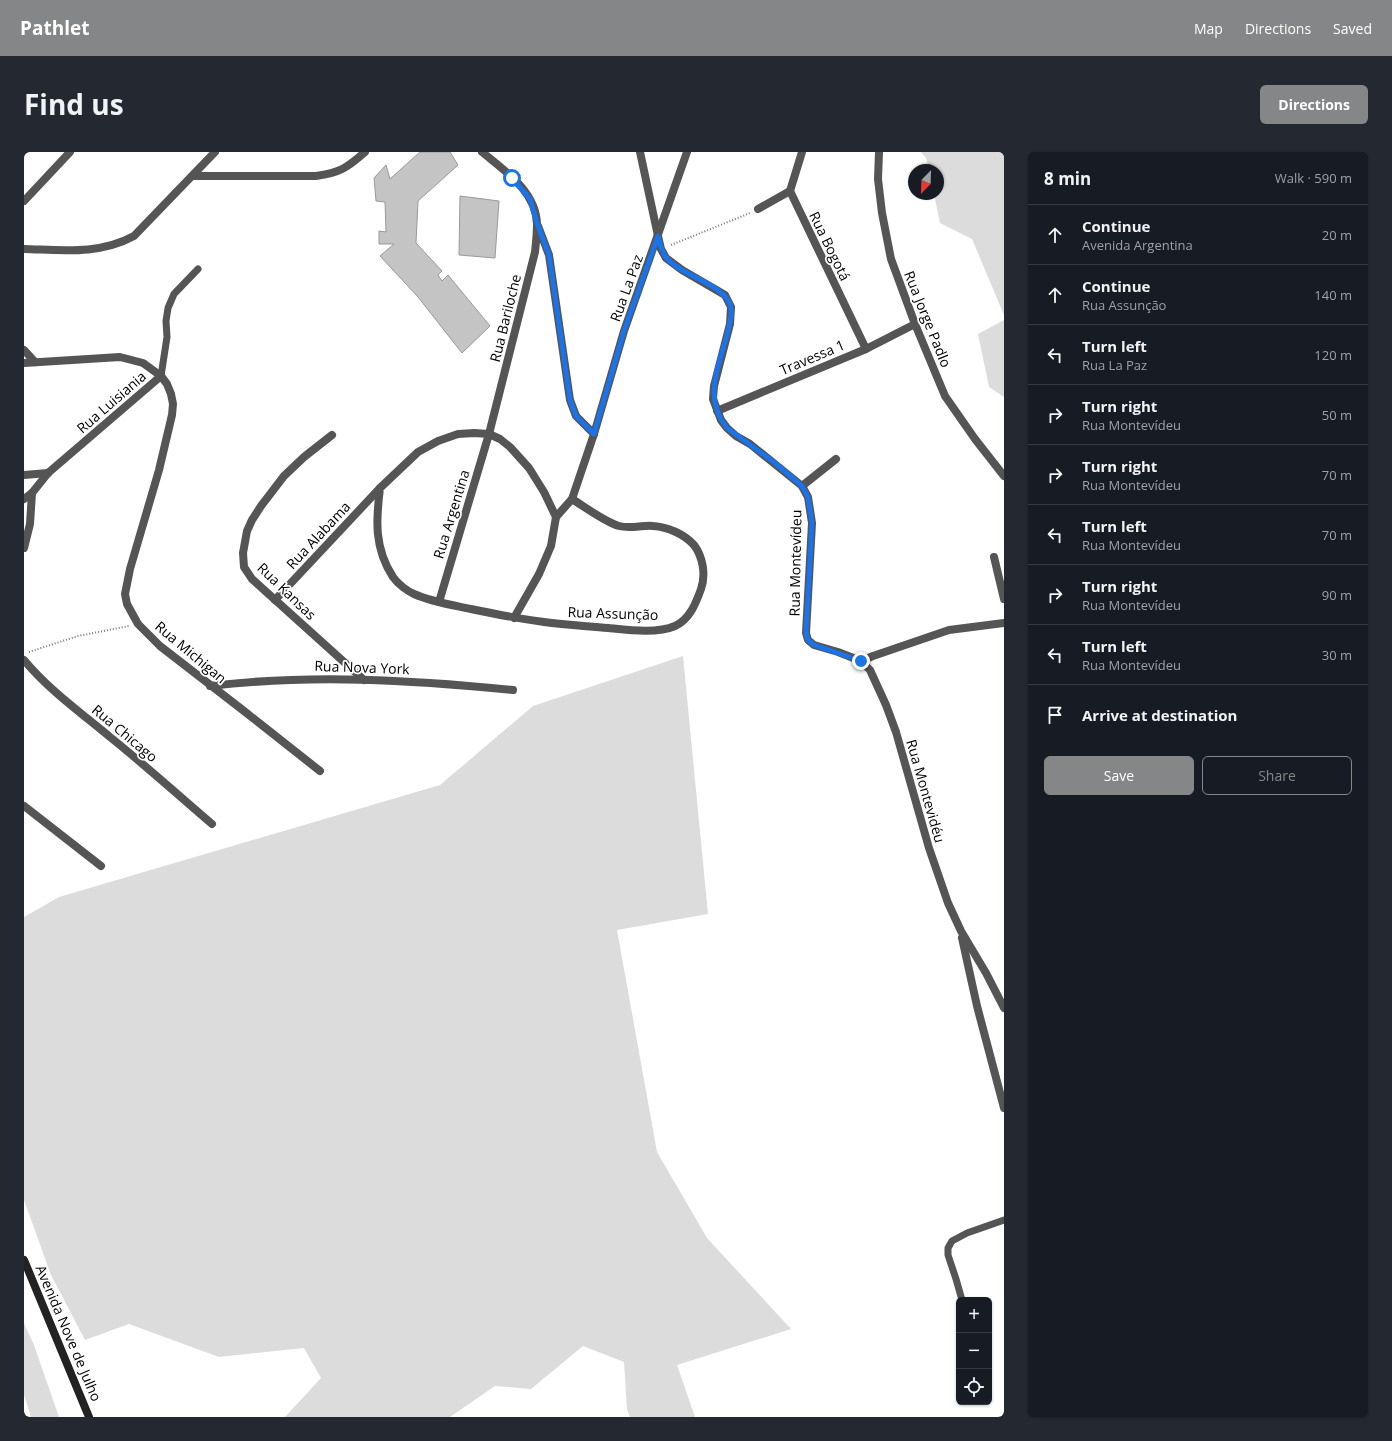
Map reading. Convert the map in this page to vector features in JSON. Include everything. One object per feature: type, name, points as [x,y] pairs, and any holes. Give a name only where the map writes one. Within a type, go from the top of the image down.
[{"type":"main road","name":"Avenida Nove de Julho","points":[[24,1260],[90,1417]]},
{"type":"street","points":[[24,201],[70,152]]},
{"type":"street","points":[[24,249],[82,250],[121,243],[134,236],[215,152]]},
{"type":"street","points":[[193,176],[316,176],[340,171],[365,152]]},
{"type":"street","name":"Rua Bariloche","points":[[482,152],[522,188],[530,199],[537,223],[535,252],[489,434]]},
{"type":"street","name":"Rua Montevídeu","points":[[640,152],[661,249],[666,258],[682,270],[725,295],[731,307],[730,324],[714,386],[713,399],[721,420],[727,428],[775,463],[802,486],[808,497],[812,523],[806,633],[808,640],[814,645],[861,661]]},
{"type":"street","name":"Rua La Paz","points":[[594,434],[624,331],[687,152]]},
{"type":"street","points":[[758,209],[790,191],[802,152]]},
{"type":"street","name":"Rua Jorge Padlo","points":[[878,152],[878,179],[882,213],[891,259],[915,324],[945,396],[975,439],[1004,476]]},
{"type":"street","name":"Rua Bogotá","points":[[790,191],[866,349]]},
{"type":"street","points":[[514,618],[539,574],[551,546],[556,518],[572,499],[594,434],[576,416],[570,400],[549,255],[537,223]]},
{"type":"street","name":"Travessa 1","points":[[717,411],[866,349],[915,324]]},
{"type":"street","points":[[24,350],[36,362]]},
{"type":"street","name":"Rua Luisiania","points":[[24,363],[120,357],[143,363],[161,376],[48,474],[24,500]]},
{"type":"street","name":"Rua Michigan","points":[[161,376],[172,394],[172,415],[159,470],[130,570],[125,594],[127,604],[138,624],[160,646],[320,771]]},
{"type":"street","name":"Rua Alabama","points":[[275,600],[380,488],[418,452],[458,434],[489,434]]},
{"type":"street","points":[[489,434],[500,439],[510,447],[529,468],[544,492],[556,518]]},
{"type":"street","name":"Rua Argentina","points":[[439,602],[489,434]]},
{"type":"street","name":"Rua Kansas","points":[[332,435],[304,457],[284,476],[260,506],[247,531],[243,553],[244,566],[252,580],[364,680]]},
{"type":"street","points":[[802,486],[836,459]]},
{"type":"street","points":[[24,475],[48,474]]},
{"type":"street","name":"Rua Assunção","points":[[380,488],[377,515],[378,539],[384,559],[394,578],[413,594],[439,602],[514,618],[551,623],[645,631],[676,626],[684,620],[691,612],[697,601],[704,581],[700,554],[688,539],[673,530],[654,526],[621,527],[610,523],[572,499]]},
{"type":"street","points":[[24,548],[30,524],[32,493]]},
{"type":"street","points":[[994,557],[1004,598]]},
{"type":"street","points":[[861,661],[949,630],[1004,623]]},
{"type":"street","name":"Rua Chicago","points":[[24,660],[34,672],[59,695],[212,824]]},
{"type":"street","name":"Rua Montevidéu","points":[[861,661],[870,670],[889,712],[904,758],[929,848],[948,903],[960,931],[986,973],[1004,1008]]},
{"type":"street","name":"Rua Nova York","points":[[210,686],[238,682],[313,678],[438,683],[513,690]]},
{"type":"street","points":[[24,806],[101,866]]},
{"type":"street","name":"Rua Montevidéu","points":[[960,931],[977,1006],[1004,1108]]},
{"type":"lane","points":[[161,376],[167,337],[166,321],[168,308],[174,294],[198,269]]},
{"type":"lane","points":[[961,1297],[948,1255],[948,1248],[952,1240],[1004,1220]]},
{"type":"path","points":[[661,249],[758,209]]},
{"type":"path","points":[[24,653],[78,636],[138,624]]},
{"type":"shaded area","points":[[921,152],[1004,152],[1004,315],[972,239],[940,223],[935,200],[944,200],[944,164],[928,164],[926,158]]},
{"type":"shaded area","points":[[1004,320],[1004,397],[989,387],[978,334]]},
{"type":"shaded area","points":[[683,656],[708,914],[617,930],[657,1152],[707,1238],[791,1329],[677,1365],[695,1417],[630,1417],[627,1409],[624,1362],[583,1346],[531,1389],[495,1386],[450,1417],[285,1417],[321,1378],[304,1348],[219,1357],[129,1324],[85,1340],[51,1275],[24,1200],[24,917],[59,897],[440,785],[533,706]]},
{"type":"shaded area","points":[[24,1323],[34,1345],[59,1417],[31,1417],[24,1395]]},
{"type":"building","points":[[420,152],[450,152],[458,165],[418,201],[416,243],[442,271],[438,275],[442,281],[448,275],[490,326],[462,353],[418,297],[380,256],[394,244],[379,244],[379,231],[386,232],[385,202],[376,201],[374,178],[386,165],[390,179]]},
{"type":"building","points":[[460,196],[499,201],[495,258],[459,255]]},
{"type":"route","points":[[512,178],[530,199],[549,255],[570,400],[576,416],[594,434],[624,331],[658,236],[661,249],[666,258],[682,270],[725,295],[731,307],[730,324],[714,386],[713,399],[717,411],[727,428],[736,436],[750,444],[802,486],[808,497],[812,523],[806,633],[808,640],[814,645],[861,661]]}]
